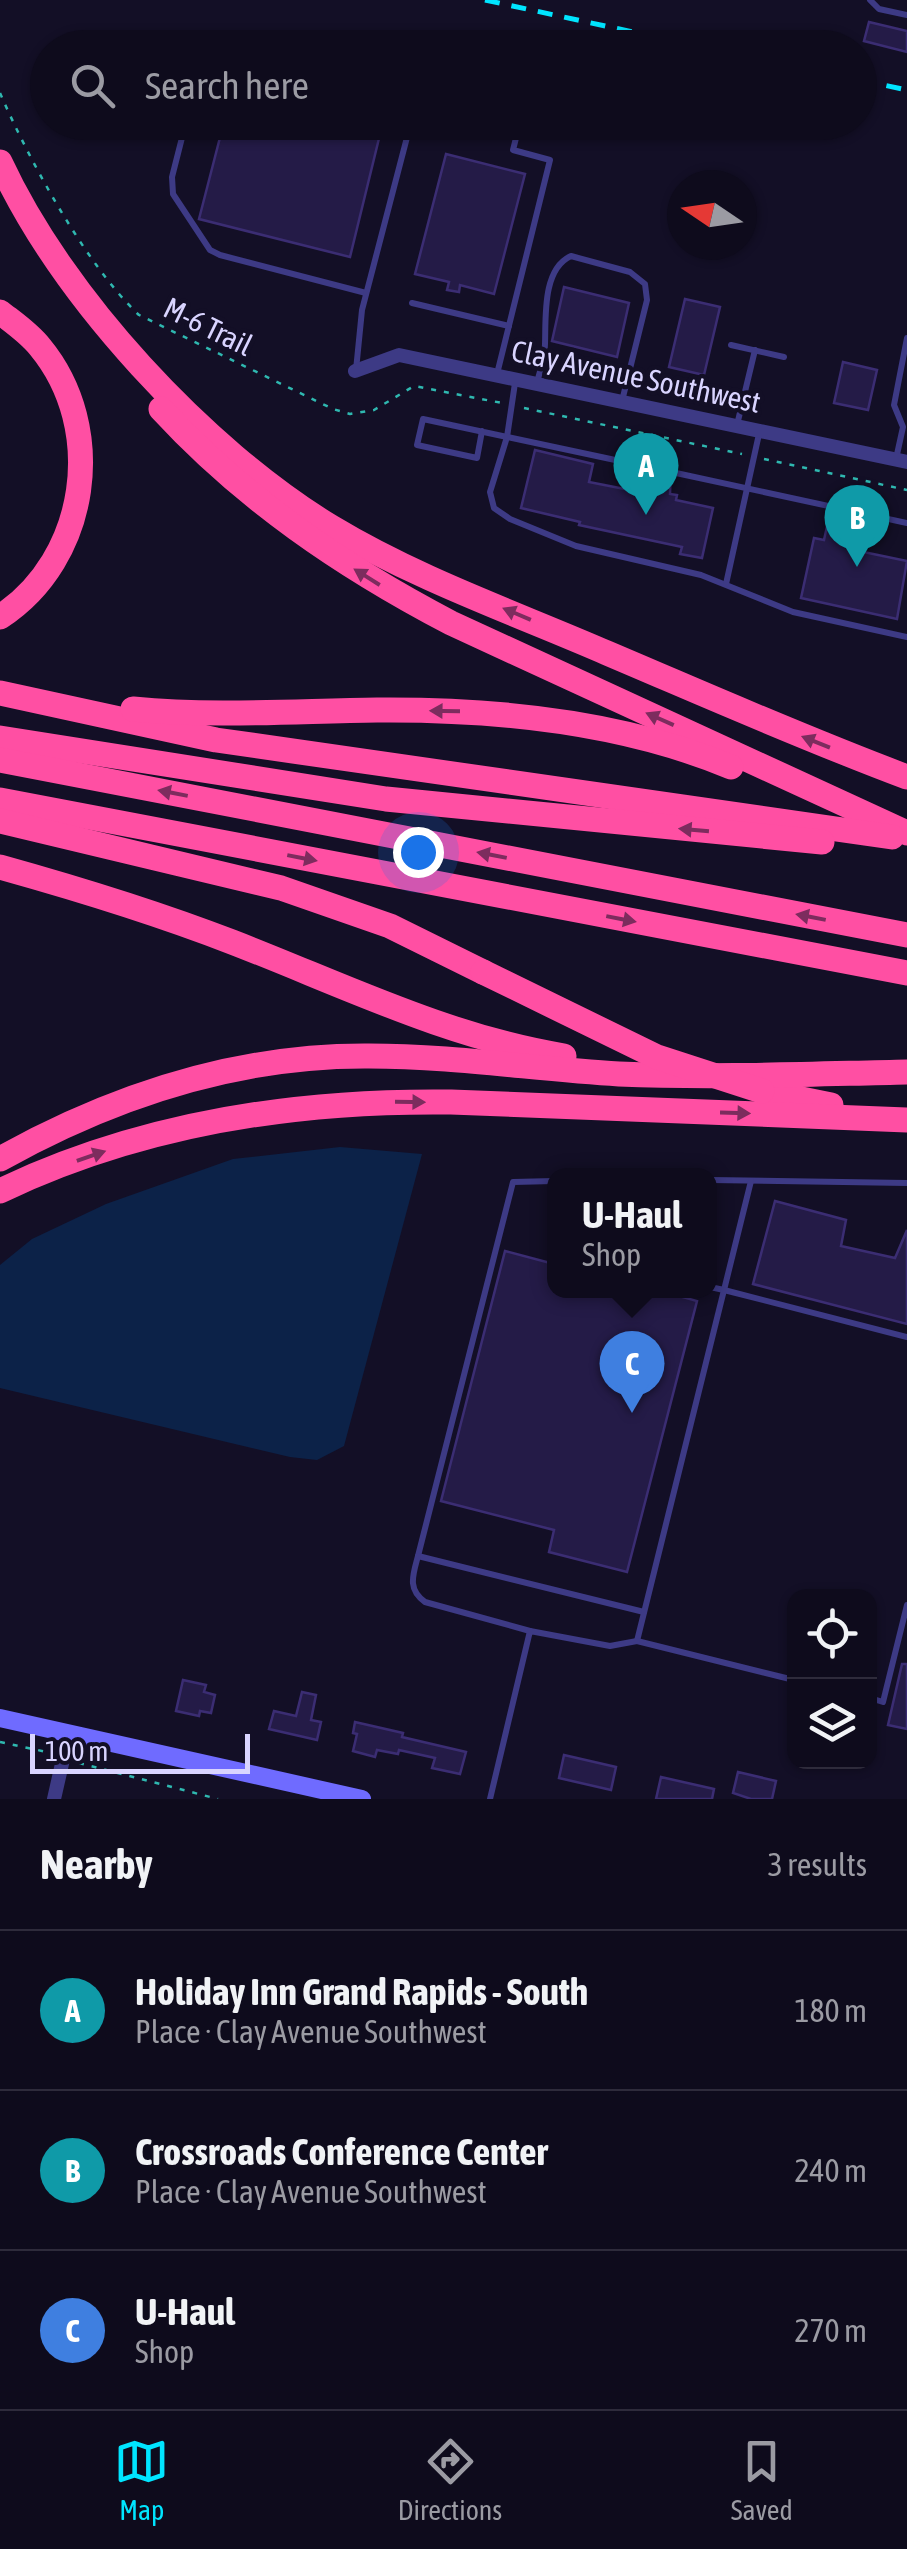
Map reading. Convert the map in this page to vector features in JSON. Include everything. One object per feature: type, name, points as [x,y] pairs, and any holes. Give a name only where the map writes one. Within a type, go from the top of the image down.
[{"type":"highway","points":[[0,162],[82,312],[147,394],[224,472],[266,508],[326,551],[451,623],[905,842]]},
{"type":"highway","points":[[32,222],[130,354],[178,404],[228,452],[333,528],[437,580],[907,777]]},
{"type":"highway","points":[[0,312],[32,338],[58,374],[76,421],[82,465],[74,514],[54,561],[34,588],[0,616]]},
{"type":"highway","points":[[5,694],[184,714],[466,712],[595,728],[722,764],[905,842]]},
{"type":"highway","points":[[5,694],[216,740],[856,830],[905,842]]},
{"type":"highway","points":[[0,738],[386,799],[905,842]]},
{"type":"highway","points":[[0,760],[907,935]]},
{"type":"highway","points":[[0,800],[907,973]]},
{"type":"highway","points":[[0,821],[280,888],[390,926],[657,1057],[907,1117]]},
{"type":"highway","points":[[0,868],[151,912],[472,1034],[545,1053],[760,1083]]},
{"type":"highway","points":[[0,1159],[68,1124],[141,1094],[201,1076],[296,1060],[394,1056],[760,1083],[907,1072]]},
{"type":"highway","points":[[0,1191],[135,1141],[202,1124],[328,1106],[451,1102],[907,1117]]},
{"type":"main road","points":[[0,1718],[362,1799]]},
{"type":"street","name":"Clay Avenue Southwest","points":[[356,371],[399,355],[901,461]]},
{"type":"street","points":[[54,1799],[69,1734]]},
{"type":"lane","points":[[870,0],[879,8],[907,16]]},
{"type":"lane","points":[[181,140],[172,194],[210,250],[220,256],[366,293]]},
{"type":"lane","points":[[356,371],[366,293],[405,140]]},
{"type":"lane","points":[[497,376],[550,160],[513,150],[516,140]]},
{"type":"lane","points":[[537,384],[551,284],[556,269],[570,256],[630,272],[644,284],[648,300],[621,402]]},
{"type":"lane","points":[[412,304],[509,326]]},
{"type":"lane","points":[[901,461],[903,427],[894,405],[907,338]]},
{"type":"lane","points":[[731,345],[784,357]]},
{"type":"lane","points":[[736,426],[754,350]]},
{"type":"lane","points":[[515,380],[514,406],[490,492],[494,508],[510,519],[576,546],[701,575],[793,612],[907,636]]},
{"type":"lane","points":[[482,431],[476,458],[417,446],[423,419],[482,431],[648,467]]},
{"type":"lane","points":[[726,584],[760,431]]},
{"type":"lane","points":[[676,473],[907,523]]},
{"type":"lane","points":[[717,1180],[907,1183]]},
{"type":"lane","points":[[637,1641],[752,1180]]},
{"type":"lane","points":[[547,1181],[513,1182],[411,1584],[417,1596],[426,1602],[530,1630],[610,1646],[637,1641],[790,1679]]},
{"type":"lane","points":[[717,1288],[907,1338]]},
{"type":"lane","points":[[418,1556],[644,1612]]},
{"type":"lane","points":[[877,1700],[883,1702],[907,1605]]},
{"type":"lane","points":[[490,1799],[530,1630]]},
{"type":"path","name":"M-6 Trail","points":[[0,93],[33,162],[75,232],[122,299],[139,315],[350,414],[385,406],[399,392],[414,386],[505,404]]},
{"type":"path","points":[[524,408],[745,455]]},
{"type":"path","points":[[764,459],[907,490]]},
{"type":"path","points":[[0,1742],[218,1799]]},
{"type":"water","points":[[340,1147],[422,1154],[344,1446],[317,1460],[290,1457],[0,1388],[0,1265],[32,1239],[106,1204],[233,1159]]},
{"type":"building","points":[[869,22],[907,31],[907,52],[877,44],[877,30],[867,30]]},
{"type":"building","points":[[219,140],[379,140],[350,257],[199,219]]},
{"type":"building","points":[[446,154],[525,174],[494,294],[460,285],[459,292],[447,290],[449,282],[415,274]]},
{"type":"building","points":[[564,287],[629,303],[617,357],[552,341]]},
{"type":"building","points":[[685,299],[720,307],[704,375],[669,367]]},
{"type":"building","points":[[843,362],[877,370],[868,410],[834,403]]},
{"type":"building","points":[[535,450],[593,464],[589,482],[635,491],[636,487],[645,489],[654,465],[671,468],[670,494],[677,495],[676,500],[713,508],[702,558],[680,554],[682,547],[521,508]]},
{"type":"building","points":[[828,522],[858,529],[854,550],[907,561],[897,619],[801,598],[814,538],[824,540]]},
{"type":"building","points":[[775,1201],[846,1220],[841,1246],[895,1258],[907,1230],[907,1324],[753,1284]]},
{"type":"building","points":[[505,1251],[547,1262],[547,1298],[697,1301],[627,1572],[549,1552],[554,1530],[441,1501]]},
{"type":"building","points":[[902,1664],[907,1664],[907,1729],[888,1725]]},
{"type":"building","points":[[183,1680],[206,1685],[204,1692],[215,1695],[211,1713],[200,1711],[199,1716],[176,1711]]},
{"type":"building","points":[[302,1692],[316,1695],[311,1720],[321,1722],[317,1740],[269,1729],[274,1711],[296,1716]]},
{"type":"building","points":[[355,1722],[466,1752],[460,1774],[432,1768],[435,1758],[399,1750],[398,1754],[377,1750],[375,1757],[353,1751]]},
{"type":"building","points":[[564,1755],[616,1767],[611,1790],[559,1778]]},
{"type":"building","points":[[738,1772],[776,1781],[772,1799],[751,1799],[733,1793]]},
{"type":"building","points":[[661,1777],[714,1789],[712,1799],[656,1799]]},
{"type":"railway","points":[[485,0],[624,30]]},
{"type":"railway","points":[[877,84],[907,90]]},
{"type":"place","name":"Holiday Inn Grand Rapids - South","points":[[646,515]]},
{"type":"place","name":"Crossroads Conference Center","points":[[857,567]]},
{"type":"place","name":"U-Haul","points":[[632,1413]]}]
